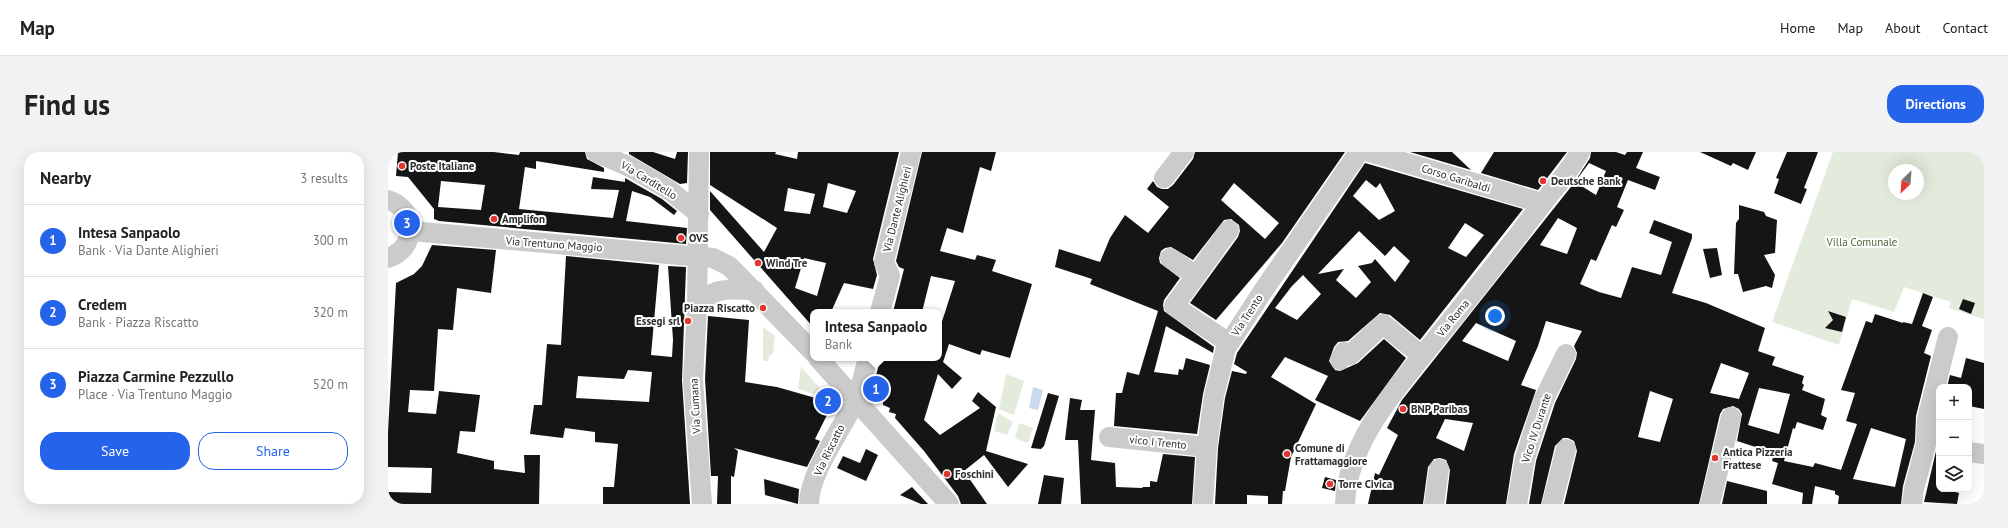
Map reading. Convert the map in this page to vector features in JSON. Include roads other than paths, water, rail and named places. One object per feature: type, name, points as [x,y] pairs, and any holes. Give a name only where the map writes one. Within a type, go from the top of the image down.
[{"type":"street","name":"Via Carditello","points":[[596,152],[632,168],[669,190],[699,214]]},
{"type":"street","points":[[697,308],[696,256],[699,214],[699,152]]},
{"type":"street","name":"Via Dante Alighieri","points":[[881,309],[890,276],[884,262],[911,152]]},
{"type":"street","points":[[1164,178],[1184,152]]},
{"type":"street","name":"Via Trento","points":[[1202,504],[1207,447],[1214,396],[1226,348],[1265,288],[1359,152]]},
{"type":"street","name":"Corso Garibaldi","points":[[1369,152],[1542,203]]},
{"type":"street","name":"Via Roma","points":[[1343,501],[1355,459],[1369,427],[1580,152]]},
{"type":"street","points":[[388,200],[398,204],[406,213],[411,231],[404,248],[395,256],[388,258]]},
{"type":"street","points":[[1229,230],[1174,306],[1229,343]]},
{"type":"street","name":"Via Trentuno Maggio","points":[[411,231],[506,246],[696,256]]},
{"type":"street","points":[[696,256],[713,258],[729,266],[810,349]]},
{"type":"street","points":[[1170,258],[1195,275]]},
{"type":"street","points":[[697,308],[703,299],[710,293],[721,290],[754,290]]},
{"type":"street","name":"Via Cumana","points":[[697,308],[693,379],[702,504]]},
{"type":"street","points":[[1340,360],[1344,352],[1350,355],[1383,324],[1422,356]]},
{"type":"street","points":[[1912,504],[1914,489],[1933,445],[1927,419],[1948,337]]},
{"type":"street","name":"Vico IV Durante","points":[[1517,504],[1525,458],[1544,399],[1566,354]]},
{"type":"street","points":[[821,361],[949,504]]},
{"type":"street","points":[[856,399],[867,361]]},
{"type":"street","name":"Via Riscatto","points":[[809,504],[809,493],[831,444],[856,399]]},
{"type":"street","points":[[1710,504],[1732,417]]},
{"type":"street","name":"vico I Trento","points":[[1109,437],[1207,447]]},
{"type":"street","points":[[1552,504],[1566,449]]},
{"type":"street","points":[[1972,452],[1984,454]]},
{"type":"street","points":[[1434,504],[1439,469]]},
{"type":"water","points":[[1033,387],[1043,390],[1038,410],[1029,408]]},
{"type":"place","name":"Poste Italiane","points":[[402,166]]},
{"type":"place","name":"Deutsche Bank","points":[[1543,181]]},
{"type":"place","name":"Amplifon","points":[[494,219]]},
{"type":"place","name":"Piazza Carmine Pezzullo","points":[[407,223]]},
{"type":"place","name":"OVS","points":[[681,238]]},
{"type":"place","name":"Wind Tre","points":[[758,263]]},
{"type":"place","name":"Piazza Riscatto","points":[[763,308]]},
{"type":"place","name":"Essegi srl","points":[[688,321]]},
{"type":"place","name":"Intesa Sanpaolo","points":[[876,389]]},
{"type":"place","name":"Credem","points":[[828,401]]},
{"type":"place","name":"BNP Paribas","points":[[1403,409]]},
{"type":"place","name":"Comune di Frattamaggiore","points":[[1287,454]]},
{"type":"place","name":"Antica Pizzeria Frattese","points":[[1715,458]]},
{"type":"place","name":"Foschini","points":[[947,474]]},
{"type":"place","name":"Torre Civica","points":[[1330,484]]},
{"type":"park label","name":"Villa Comunale","points":[[1862,242]]}]
